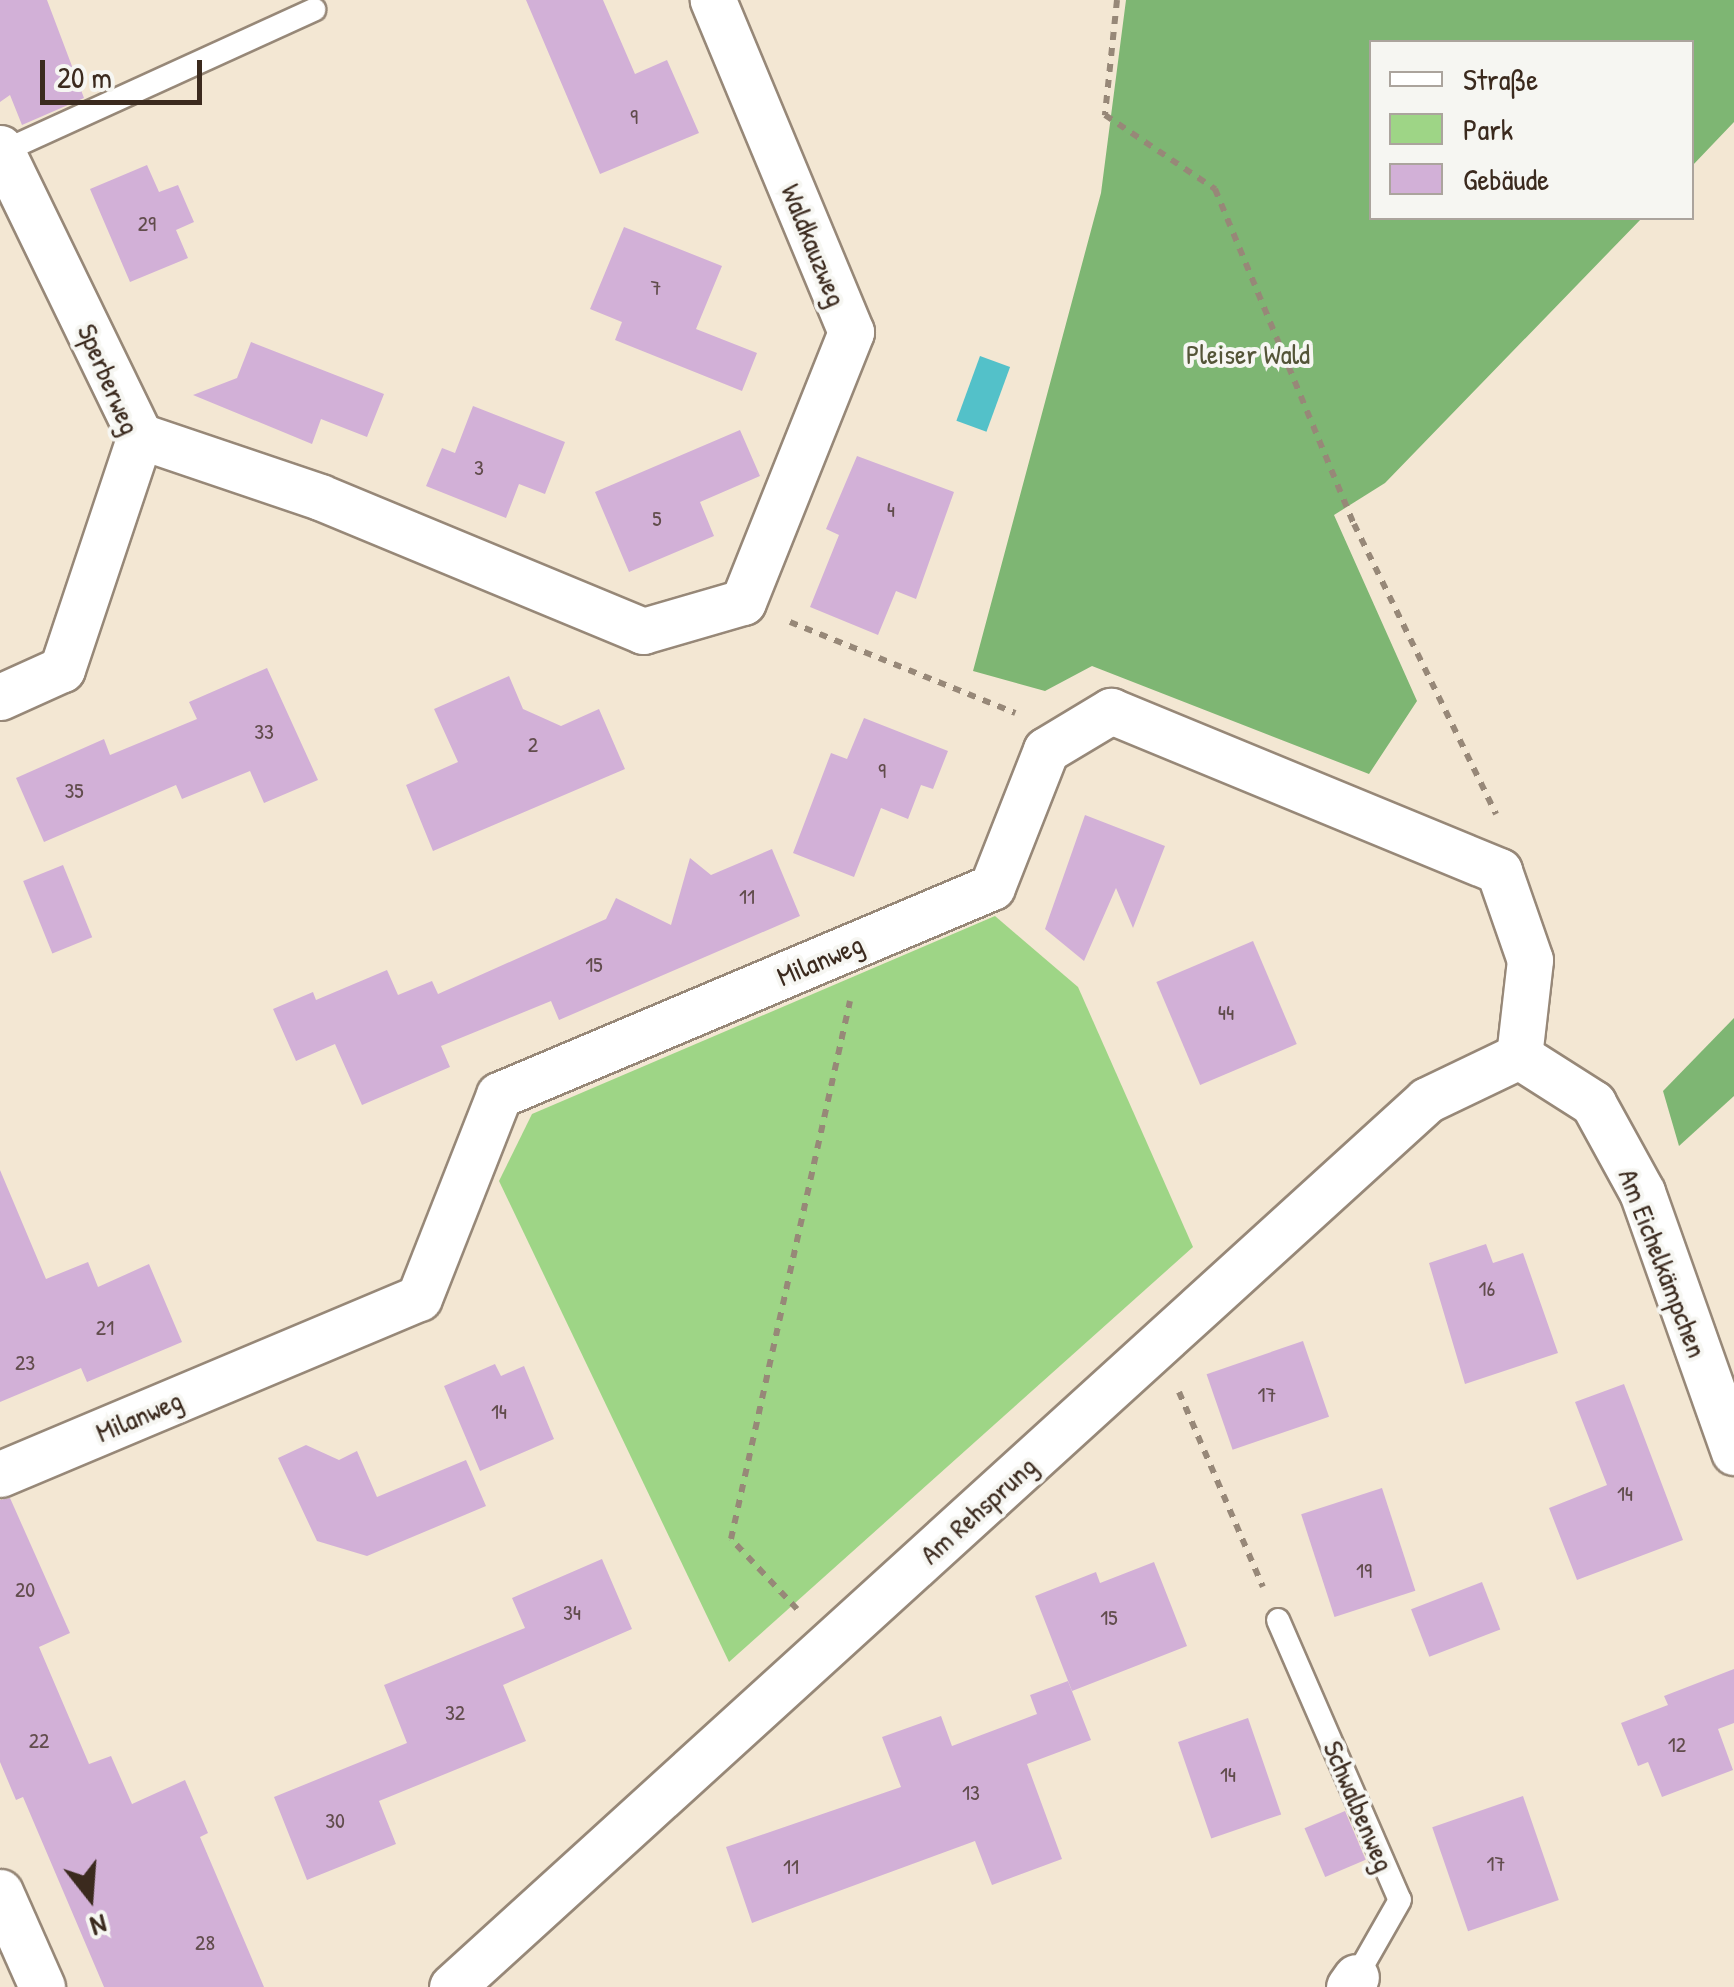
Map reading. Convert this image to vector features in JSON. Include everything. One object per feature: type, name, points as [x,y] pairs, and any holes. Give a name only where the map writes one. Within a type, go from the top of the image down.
[{"type":"street","name":"Waldkauzweg","points":[[713,0],[850,332],[742,602]]},
{"type":"street","name":"Sperberweg","points":[[0,697],[62,670],[140,436],[2,149]]},
{"type":"street","points":[[140,436],[320,496],[643,631],[742,602]]},
{"type":"street","name":"Milanweg","points":[[0,1474],[419,1298],[499,1096],[992,887],[1046,750],[1111,711],[1499,872],[1530,960],[1520,1056]]},
{"type":"street","name":"Am Rehsprung","points":[[452,1987],[1160,1347],[1427,1100],[1520,1056]]},
{"type":"street","name":"Am Eichelkämpchen","points":[[1520,1056],[1593,1103],[1642,1192],[1734,1452]]},
{"type":"street","points":[[0,1892],[42,1987]]},
{"type":"lane","points":[[2,149],[314,10]]},
{"type":"lane","name":"Schwalbenweg","points":[[1278,1620],[1400,1900],[1352,1982]]},
{"type":"path","points":[[1117,0],[1105,115],[1214,189],[1354,524],[1504,829]]},
{"type":"path","points":[[742,602],[1030,716]]},
{"type":"path","points":[[829,1644],[731,1539],[864,941]]},
{"type":"path","points":[[1160,1347],[1278,1620]]},
{"type":"green space","name":"Pleiser Wald","points":[[1126,0],[1734,0],[1734,122],[1694,164],[1694,40],[1369,40],[1369,220],[1640,220],[1385,483],[1334,515],[1417,701],[1369,774],[1092,666],[1045,691],[973,671],[1101,193]]},
{"type":"green space","points":[[995,916],[1078,987],[1193,1247],[729,1662],[499,1181],[532,1114]]},
{"type":"green space","points":[[1734,1018],[1734,1096],[1679,1146],[1663,1091]]},
{"type":"water","points":[[980,356],[1010,367],[986,432],[956,421]]},
{"type":"building","points":[[0,0],[47,0],[84,98],[22,125],[10,95],[0,102]]},
{"type":"building","points":[[526,0],[603,0],[635,74],[667,60],[699,133],[600,174]]},
{"type":"building","points":[[147,165],[159,192],[178,185],[194,222],[176,230],[188,258],[130,282],[90,189]]},
{"type":"building","points":[[624,227],[722,266],[696,329],[757,353],[742,391],[615,340],[622,322],[590,309]]},
{"type":"building","points":[[251,342],[384,394],[367,437],[321,419],[312,444],[193,395],[237,378]]},
{"type":"building","points":[[473,406],[565,442],[545,494],[519,484],[506,518],[426,486],[442,448],[455,453]]},
{"type":"building","points":[[740,430],[760,476],[700,502],[714,536],[629,572],[595,492]]},
{"type":"building","points":[[857,456],[954,492],[916,599],[896,591],[878,635],[810,607],[839,535],[826,529]]},
{"type":"building","points":[[267,668],[318,780],[264,803],[250,771],[182,799],[176,785],[44,842],[16,778],[104,739],[110,755],[197,719],[189,702]]},
{"type":"building","points":[[509,676],[523,709],[561,726],[599,709],[625,769],[433,851],[406,785],[458,762],[434,709]]},
{"type":"building","points":[[864,718],[948,751],[933,789],[921,785],[908,819],[881,808],[854,877],[793,853],[831,753],[847,759]]},
{"type":"building","points":[[1085,815],[1165,846],[1133,928],[1116,888],[1084,961],[1045,929]]},
{"type":"building","points":[[772,849],[800,916],[559,1020],[551,1001],[441,1046],[450,1067],[362,1105],[335,1044],[296,1061],[273,1009],[313,992],[316,1000],[387,970],[398,995],[432,981],[438,994],[606,919],[616,898],[671,925],[690,858],[711,875]]},
{"type":"building","points":[[63,865],[92,937],[52,953],[23,881]]},
{"type":"building","points":[[1253,941],[1297,1044],[1200,1085],[1156,982]]},
{"type":"building","points":[[0,1170],[46,1279],[88,1262],[98,1287],[149,1264],[182,1342],[87,1382],[81,1368],[0,1402]]},
{"type":"building","points":[[1486,1244],[1493,1263],[1523,1253],[1558,1353],[1465,1384],[1429,1263]]},
{"type":"building","points":[[1303,1341],[1329,1417],[1233,1450],[1207,1374]]},
{"type":"building","points":[[495,1364],[501,1376],[524,1366],[554,1439],[480,1471],[444,1386]]},
{"type":"building","points":[[1624,1384],[1683,1540],[1577,1580],[1549,1508],[1607,1485],[1575,1402]]},
{"type":"building","points":[[306,1445],[339,1460],[357,1451],[377,1497],[466,1460],[486,1506],[367,1556],[317,1541],[278,1458]]},
{"type":"building","points":[[1382,1488],[1415,1591],[1335,1617],[1301,1514]]},
{"type":"building","points":[[10,1498],[70,1633],[39,1647],[89,1764],[111,1756],[132,1804],[185,1780],[208,1833],[200,1837],[264,1987],[104,1987],[23,1797],[16,1800],[0,1762],[0,1500]]},
{"type":"building","points":[[602,1559],[632,1629],[503,1685],[526,1741],[379,1801],[396,1844],[307,1880],[274,1797],[407,1743],[384,1685],[525,1628],[512,1598]]},
{"type":"building","points":[[1154,1562],[1187,1646],[1072,1691],[1035,1596],[1096,1572],[1100,1583]]},
{"type":"building","points":[[1482,1582],[1500,1630],[1429,1657],[1411,1609]]},
{"type":"building","points":[[1734,1669],[1734,1723],[1718,1729],[1733,1770],[1662,1797],[1648,1762],[1638,1766],[1621,1723],[1668,1705],[1664,1696]]},
{"type":"building","points":[[1068,1681],[1091,1740],[1027,1764],[1062,1859],[992,1885],[975,1841],[752,1923],[726,1847],[901,1787],[882,1737],[941,1716],[952,1746],[1037,1714],[1030,1695]]},
{"type":"building","points":[[1248,1718],[1281,1814],[1211,1839],[1178,1742]]},
{"type":"building","points":[[1523,1796],[1559,1900],[1468,1931],[1432,1827]]},
{"type":"building","points":[[1345,1811],[1366,1860],[1325,1877],[1304,1828]]}]
